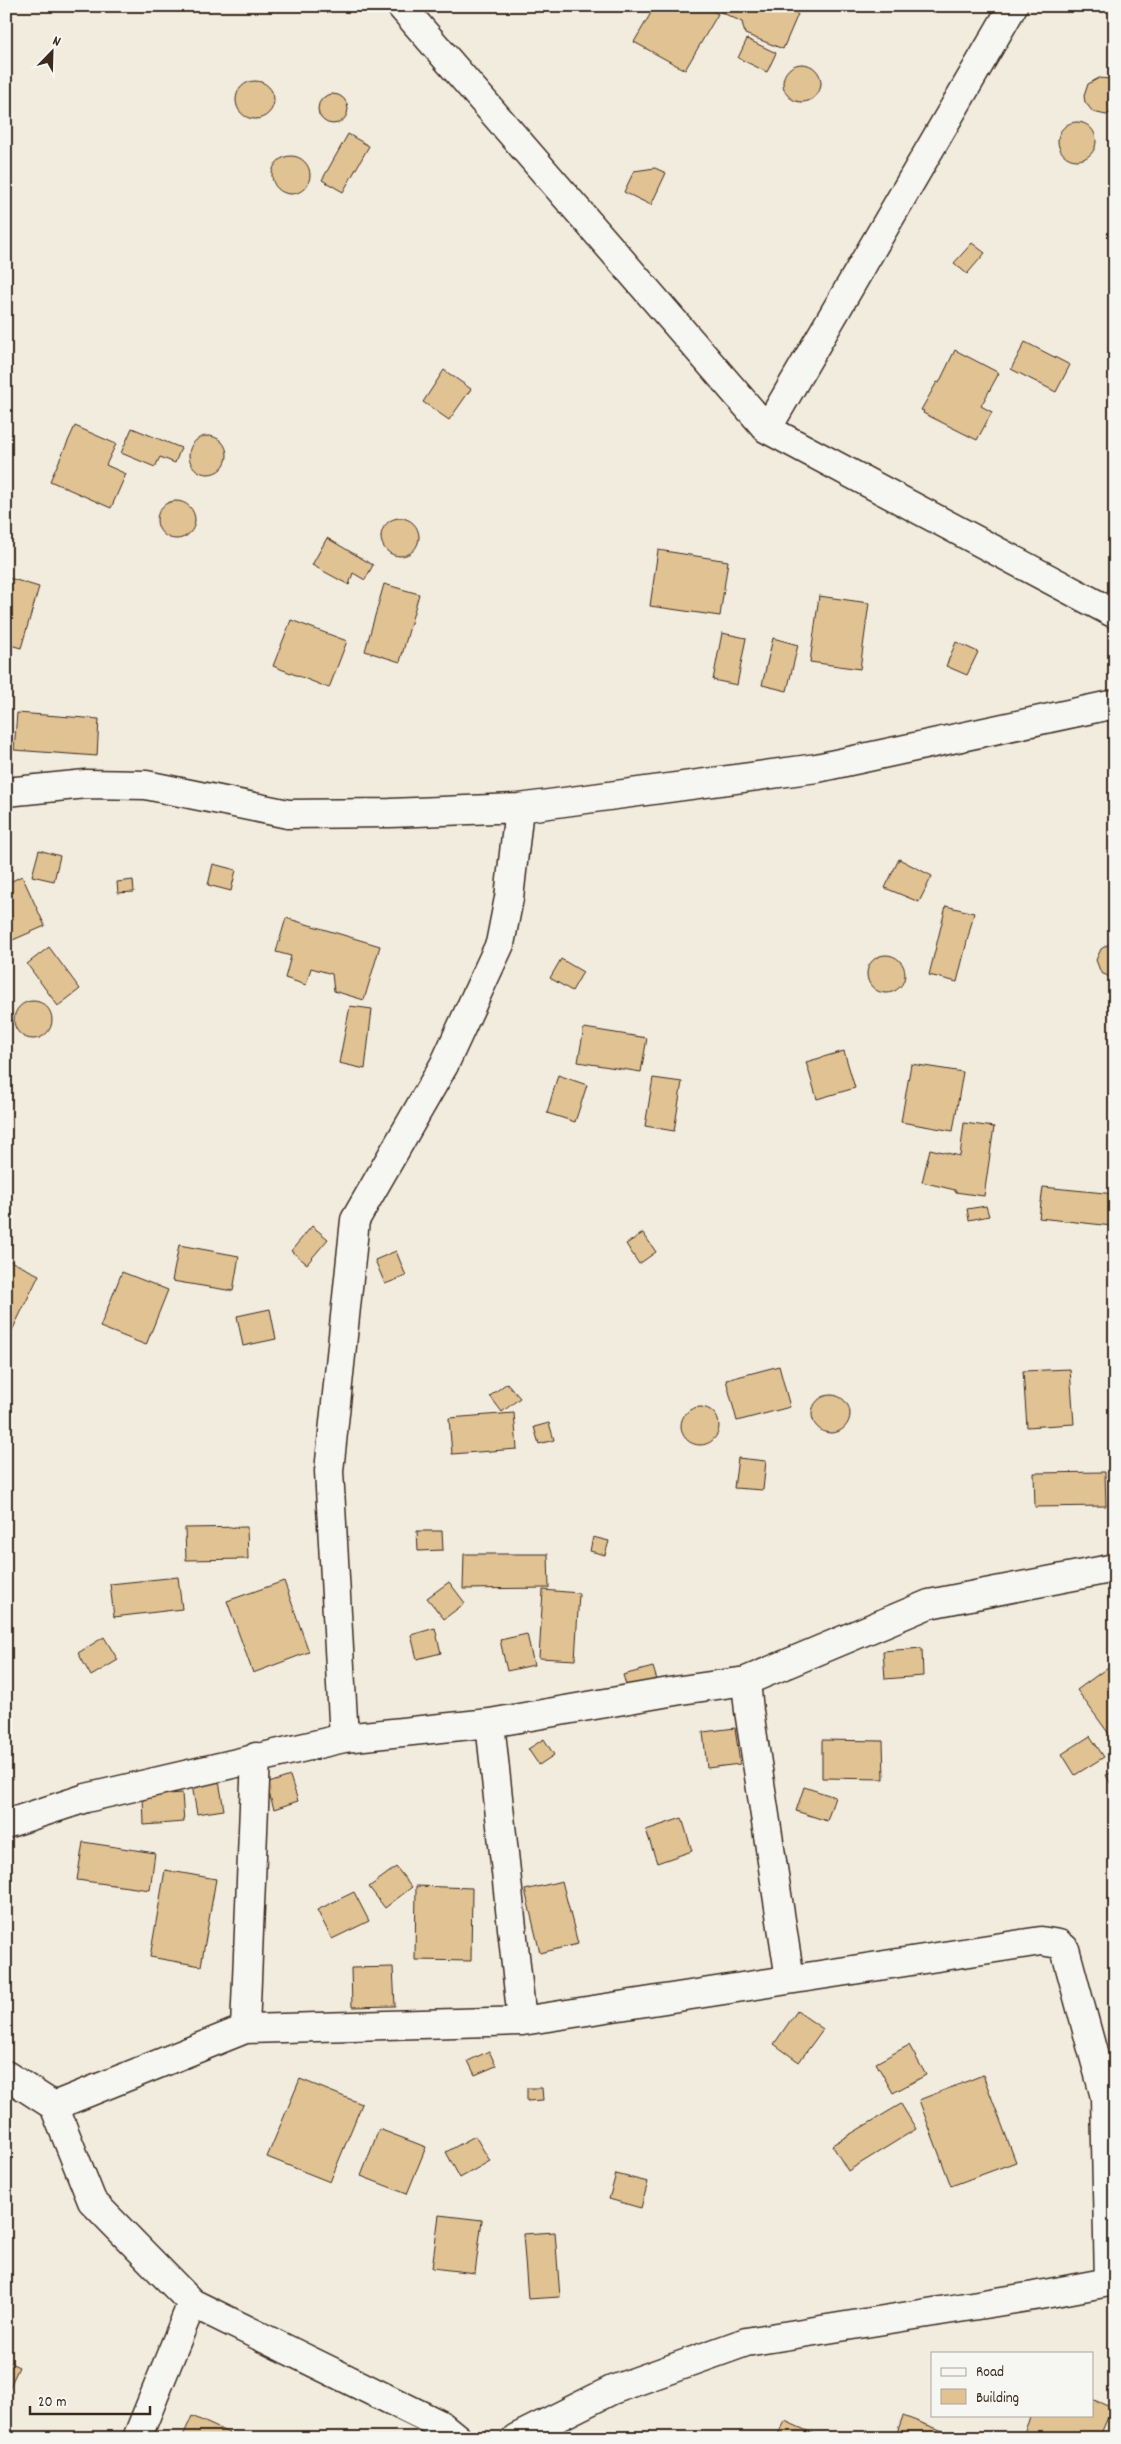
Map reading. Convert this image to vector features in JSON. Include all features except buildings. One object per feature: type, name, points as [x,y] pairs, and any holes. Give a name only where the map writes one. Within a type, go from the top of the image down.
[{"type":"street","points":[[401,6],[767,429],[1115,614]]},
{"type":"street","points":[[767,429],[1013,6]]},
{"type":"street","points":[[6,792],[86,784],[146,785],[288,814],[390,813],[519,808],[817,768],[1115,704]]},
{"type":"street","points":[[344,1738],[329,1471],[355,1220],[444,1065],[500,944],[509,898],[519,808]]},
{"type":"street","points":[[6,1824],[86,1798],[344,1738],[490,1723],[746,1680],[929,1604],[1115,1568]]},
{"type":"street","points":[[746,1680],[749,1711],[790,1979]]},
{"type":"street","points":[[490,1723],[522,2021]]},
{"type":"street","points":[[245,2029],[256,1757]]},
{"type":"street","points":[[54,2106],[245,2029],[522,2021],[1041,1941],[1058,1944],[1065,1949],[1105,2097],[1112,2281],[1034,2296],[746,2342],[612,2390],[516,2438]]},
{"type":"street","points":[[6,2075],[54,2106],[92,2200],[192,2303],[445,2434]]},
{"type":"street","points":[[138,2438],[192,2303]]}]
